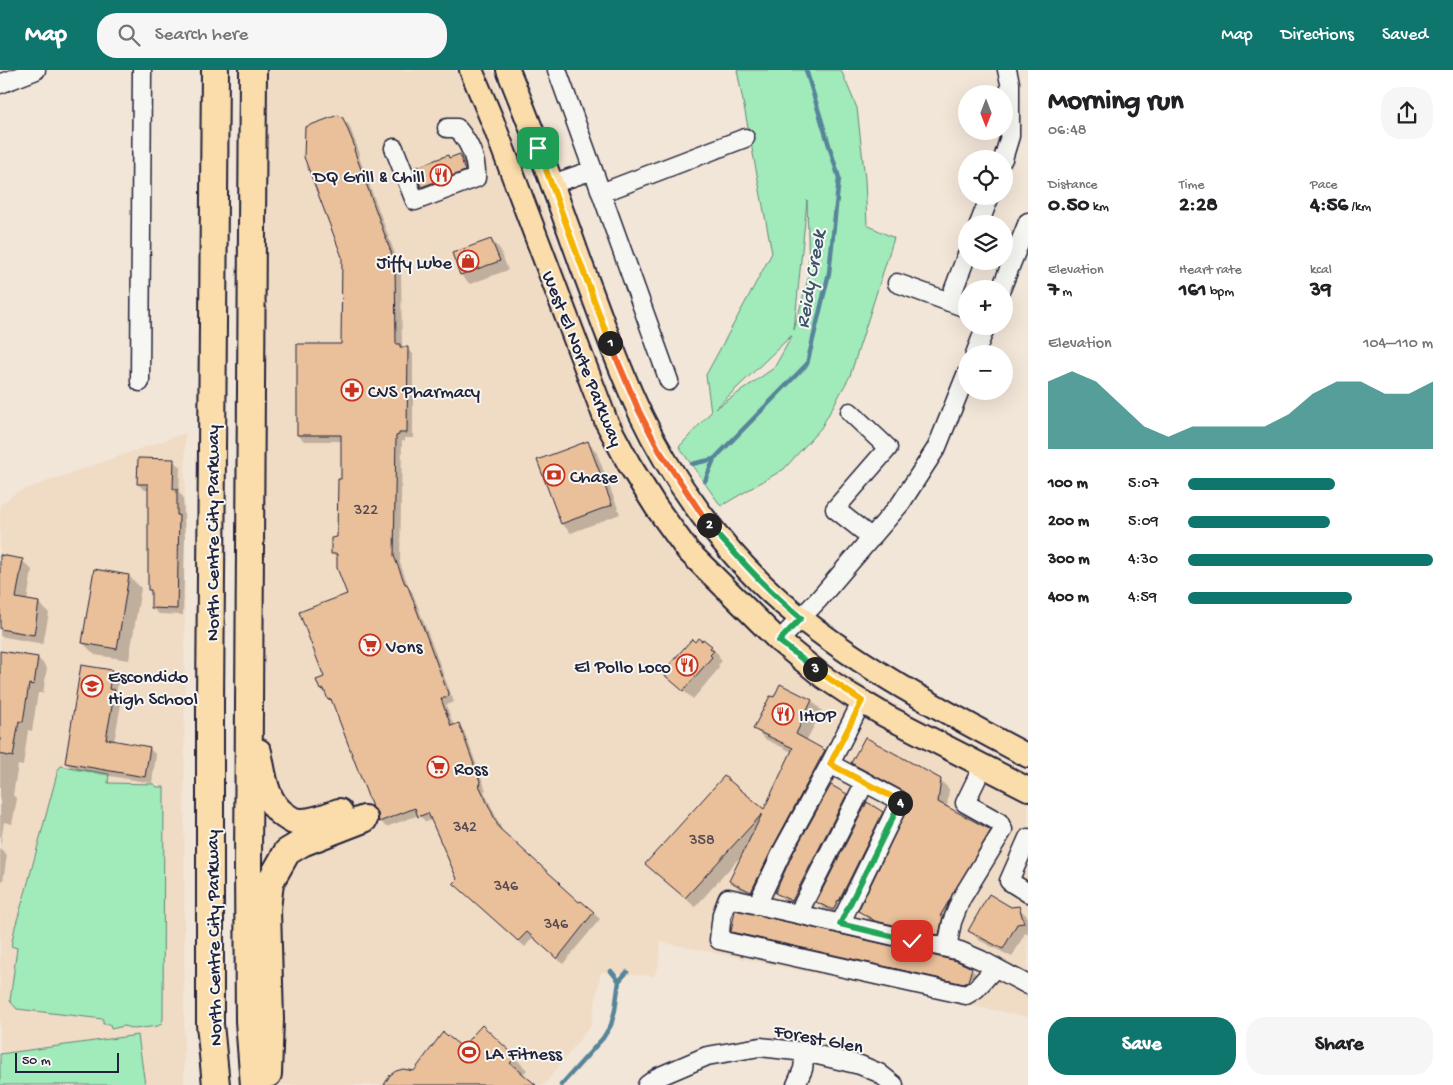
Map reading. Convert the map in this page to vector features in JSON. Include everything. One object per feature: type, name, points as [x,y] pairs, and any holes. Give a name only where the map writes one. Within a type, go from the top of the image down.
[{"type":"highway","name":"North Centre City Parkway","points":[[215,70],[210,703],[210,1024],[216,1085]]},
{"type":"highway","name":"North Centre City Parkway","points":[[253,70],[248,712],[249,1021],[254,1085]]},
{"type":"highway","points":[[248,712],[269,799],[279,811],[294,821],[306,822],[361,812],[302,842],[287,852],[270,882],[267,909],[270,1020],[267,1085]]},
{"type":"main road","name":"West El Norte Parkway","points":[[471,70],[486,104],[606,421],[629,464],[656,507],[688,551],[779,641],[822,676],[886,716],[1028,789]]},
{"type":"main road","name":"West El Norte Parkway","points":[[508,70],[615,354],[639,411],[659,450],[706,521],[749,570],[779,600],[854,658],[891,681],[1028,756]]},
{"type":"street","points":[[0,84],[36,70]]},
{"type":"street","points":[[140,382],[142,70]]},
{"type":"street","points":[[557,70],[669,380]]},
{"type":"street","points":[[1006,150],[1010,136],[1010,83],[1007,70]]},
{"type":"street","points":[[394,148],[415,201],[476,178],[476,168],[468,140],[457,128],[447,128]]},
{"type":"street","points":[[601,193],[745,138]]},
{"type":"street","points":[[552,184],[593,170]]},
{"type":"street","points":[[1005,280],[1028,222]]},
{"type":"street","points":[[949,302],[961,270]]},
{"type":"street","points":[[897,283],[958,305]]},
{"type":"street","points":[[779,641],[901,504],[937,447],[958,395]]},
{"type":"street","points":[[850,412],[888,448],[835,509],[872,538]]},
{"type":"street","points":[[757,905],[783,850],[862,701]]},
{"type":"street","points":[[830,764],[900,801],[840,924]]},
{"type":"street","points":[[947,948],[952,922],[961,899],[1003,830],[999,822],[965,803],[983,766]]},
{"type":"street","points":[[798,914],[864,782]]},
{"type":"street","points":[[1026,849],[1009,881],[1028,893]]},
{"type":"street","points":[[995,968],[976,989],[966,996],[719,940],[722,914],[728,898],[960,951],[995,968],[1028,985]]},
{"type":"street","name":"Forest Glen","points":[[647,1085],[658,1077],[707,1056],[760,1047],[805,1052],[860,1064],[879,1073],[894,1085]]},
{"type":"street","points":[[796,1085],[803,1069],[805,1052]]},
{"type":"shaded area","points":[[268,70],[492,70],[537,188],[599,364],[622,415],[667,498],[701,544],[788,631],[830,664],[892,702],[1028,773],[1028,1017],[661,942],[658,966],[654,976],[601,972],[591,1025],[544,1085],[277,1085],[273,905],[264,859],[265,806],[260,706],[265,678],[265,97]]},
{"type":"shaded area","name":"Escondido High School","points":[[185,433],[184,1085],[0,1085],[0,505],[17,492]]},
{"type":"green space","points":[[737,70],[841,70],[857,108],[865,179],[867,225],[894,238],[850,376],[821,428],[784,469],[721,506],[679,447],[711,412],[706,375],[772,253]],"holes":[[[807,201],[809,275],[794,330]],[[791,336],[774,368],[715,409]]]},
{"type":"green space","points":[[61,766],[109,774],[108,783],[154,784],[157,787],[164,787],[163,1019],[158,1026],[134,1029],[124,1026],[111,1029],[110,1024],[103,1024],[103,1019],[17,1009],[10,1001],[17,948],[11,946],[15,927],[58,770]]},
{"type":"green space","points":[[138,1035],[145,1085],[0,1085],[0,1054]]},
{"type":"building","points":[[338,115],[343,118],[355,147],[354,150],[395,263],[396,344],[400,344],[400,347],[408,347],[407,433],[399,433],[396,436],[394,556],[405,584],[407,584],[449,696],[441,699],[451,726],[459,723],[481,784],[479,785],[499,828],[579,902],[581,901],[594,912],[557,959],[527,932],[518,941],[453,883],[457,879],[428,813],[418,817],[415,808],[379,822],[378,813],[372,807],[331,699],[328,700],[324,689],[320,690],[316,680],[324,677],[299,612],[347,594],[337,568],[337,554],[331,554],[331,538],[337,537],[338,479],[341,479],[341,435],[297,435],[297,344],[341,344],[342,257],[304,157],[305,127]]},
{"type":"building","name":"DQ Grill & Chill","points":[[460,154],[465,171],[421,187],[414,168],[448,155],[449,158]]},
{"type":"building","points":[[491,239],[500,261],[460,275],[452,253]]},
{"type":"building","points":[[588,441],[612,505],[561,524],[537,460]]},
{"type":"building","points":[[138,458],[174,459],[173,489],[177,489],[177,515],[179,515],[177,609],[151,608],[151,590],[148,590],[148,484],[137,484]]},
{"type":"building","points":[[0,555],[23,559],[16,598],[39,602],[34,635],[0,629]]},
{"type":"building","points":[[94,569],[129,575],[117,649],[82,643]]},
{"type":"building","name":"El Pollo Loco","points":[[698,638],[702,641],[703,639],[712,646],[710,648],[714,651],[710,655],[712,657],[683,691],[662,673],[692,639],[695,642]]},
{"type":"building","points":[[0,651],[38,657],[34,685],[29,684],[23,722],[19,721],[13,757],[0,754]]},
{"type":"building","points":[[81,665],[112,670],[109,689],[115,690],[106,739],[150,747],[145,777],[65,763]]},
{"type":"building","points":[[780,684],[812,700],[796,734],[825,750],[751,892],[729,881],[762,814],[685,898],[645,864],[724,776],[764,809],[793,748],[753,729],[770,696],[774,697]]},
{"type":"building","points":[[865,737],[941,779],[938,802],[991,830],[940,916],[943,916],[939,935],[875,921],[858,911],[911,801],[905,792],[851,763]]},
{"type":"building","points":[[831,785],[847,794],[792,901],[775,893],[792,855]]},
{"type":"building","points":[[867,802],[883,812],[833,910],[816,902]]},
{"type":"building","points":[[989,894],[1011,907],[1019,906],[1024,923],[1017,924],[1003,949],[968,931]]},
{"type":"building","points":[[735,910],[957,961],[972,968],[968,981],[964,984],[731,932]]},
{"type":"building","name":"LA Fitness","points":[[482,1025],[516,1057],[510,1063],[536,1085],[384,1085],[390,1075],[396,1071],[403,1069],[414,1071],[443,1032],[462,1047]]},
{"type":"waterway","name":"Reidy Creek","points":[[705,481],[714,459],[807,364],[829,273],[839,178],[806,70]]},
{"type":"waterway","name":"Reidy Creek","points":[[692,464],[714,459]]},
{"type":"waterway","name":"Reidy Creek","points":[[611,971],[619,981]]},
{"type":"waterway","name":"Reidy Creek","points":[[561,1085],[603,1038],[611,1025],[619,981],[627,972]]},
{"type":"place","name":"DQ Grill & Chill","points":[[441,175]]},
{"type":"place","name":"Jiffy Lube","points":[[468,261]]},
{"type":"place","name":"CVS Pharmacy","points":[[352,390]]},
{"type":"place","name":"Chase","points":[[554,475]]},
{"type":"place","name":"Vons","points":[[370,645]]},
{"type":"place","name":"El Pollo Loco","points":[[687,665]]},
{"type":"place","name":"Escondido High School","points":[[92,686]]},
{"type":"place","name":"IHOP","points":[[783,714]]},
{"type":"place","name":"Ross","points":[[438,767]]},
{"type":"place","name":"LA Fitness","points":[[469,1052]]},
{"type":"route","points":[[538,148],[615,354],[639,411],[659,450],[706,521],[749,570],[779,600],[801,618],[779,641],[822,676],[862,701],[830,764],[900,801],[840,924],[912,941]]}]
